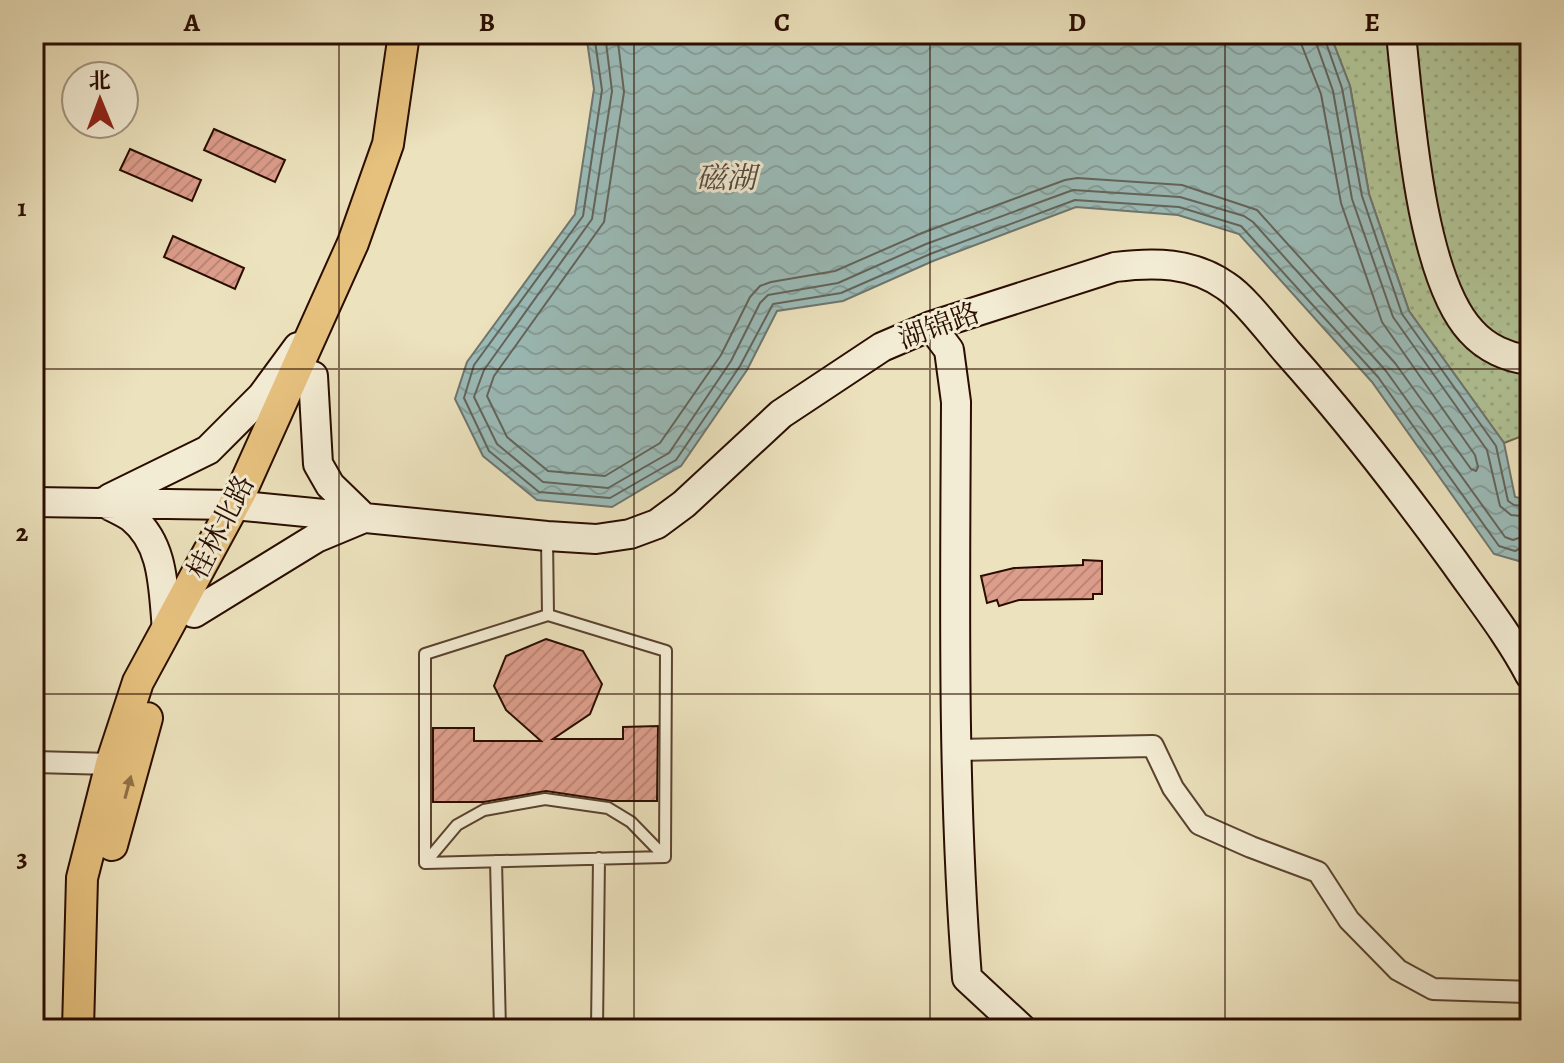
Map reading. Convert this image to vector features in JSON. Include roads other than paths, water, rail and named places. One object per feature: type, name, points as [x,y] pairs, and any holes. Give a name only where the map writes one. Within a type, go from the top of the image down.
[{"type":"main road","name":"桂林北路","points":[[99,1029],[101,884],[154,692],[194,613],[315,325],[353,243],[388,144],[404,34]]},
{"type":"main road","name":"桂林北路","points":[[78,1029],[82,878],[111,764],[138,682],[313,376],[350,294],[406,151],[421,34]]},
{"type":"street","points":[[1401,34],[1413,144],[1425,212],[1449,299],[1471,331],[1484,343],[1524,365]]},
{"type":"street","name":"湖锦路","points":[[34,502],[240,506],[547,536],[596,539],[630,534],[657,524],[684,504],[793,405],[882,347],[931,326],[1115,267],[1145,263],[1176,265],[1203,273],[1228,287],[1360,436],[1513,643],[1530,675]]},
{"type":"street","points":[[102,501],[208,450],[262,396],[315,325]]},
{"type":"street","points":[[931,326],[949,350],[956,402],[957,750],[961,901],[967,978],[1022,1029]]},
{"type":"street","points":[[194,613],[316,538],[364,518],[330,485],[318,464],[313,376]]},
{"type":"street","points":[[102,501],[131,518],[149,536],[161,569],[167,629]]},
{"type":"street","points":[[957,750],[1153,746],[1173,788],[1199,824],[1318,872],[1349,920],[1398,970],[1433,989],[1530,992]]},
{"type":"street","points":[[34,762],[111,764]]},
{"type":"lane","points":[[547,536],[548,615]]},
{"type":"lane","points":[[425,863],[425,654],[548,615],[666,651],[665,857]]},
{"type":"lane","points":[[425,863],[457,825],[484,810],[545,799],[608,808],[631,822],[665,857]]},
{"type":"lane","points":[[425,863],[665,857]]},
{"type":"lane","points":[[597,1029],[599,858]]},
{"type":"lane","points":[[496,861],[500,1029]]},
{"type":"water","name":"磁湖","points":[[586,34],[1330,34],[1350,86],[1369,194],[1409,311],[1504,443],[1515,497],[1530,500],[1530,549],[1519,561],[1494,554],[1372,382],[1239,234],[1178,215],[1076,207],[933,261],[843,301],[777,311],[747,370],[681,466],[612,507],[537,500],[483,456],[455,399],[467,362],[575,214],[594,89]]}]
